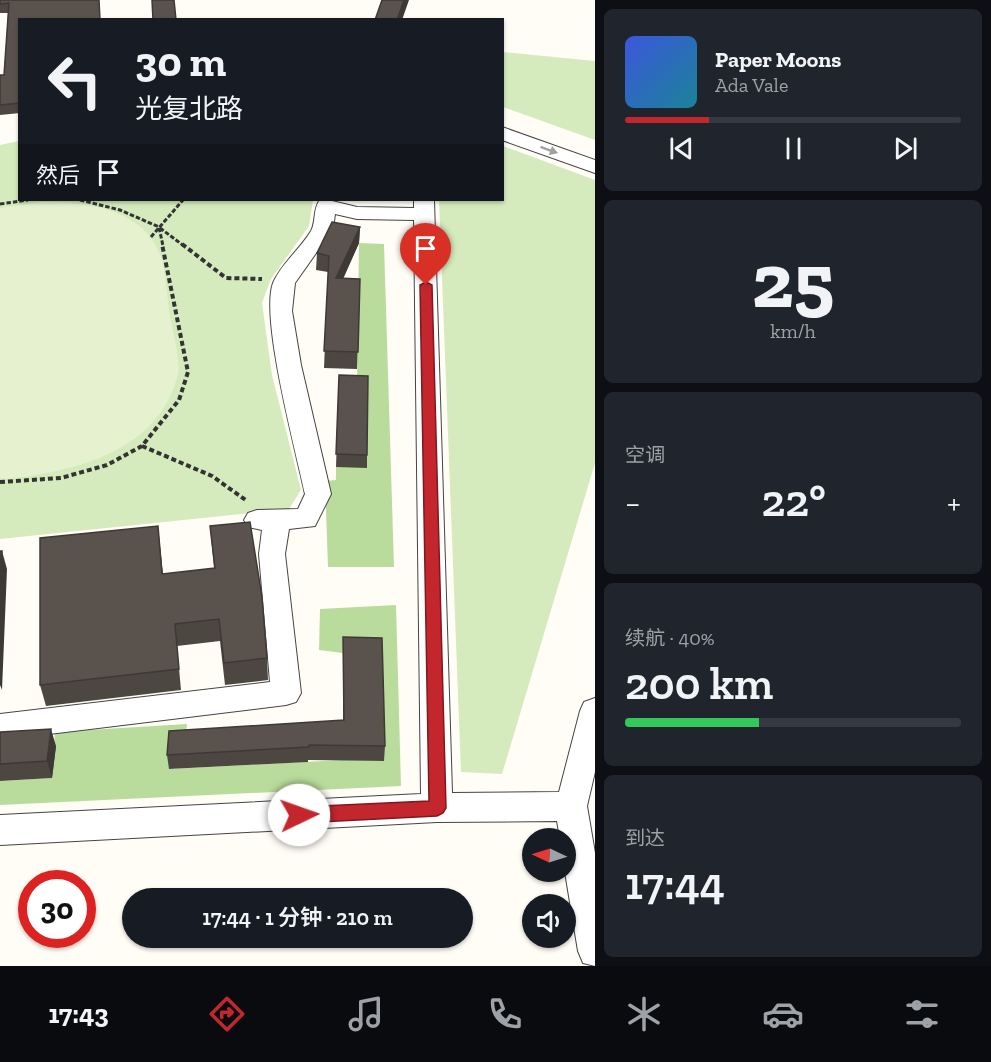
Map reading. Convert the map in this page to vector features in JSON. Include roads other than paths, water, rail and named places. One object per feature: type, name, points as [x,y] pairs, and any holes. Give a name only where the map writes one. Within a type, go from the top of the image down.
[{"type":"street","points":[[504,118],[595,150]]},
{"type":"street","points":[[504,134],[595,167]]},
{"type":"street","points":[[0,728],[286,693],[267,519],[306,519],[318,494],[289,365],[281,311],[284,283],[323,229],[326,205],[357,213],[424,207],[437,808]]},
{"type":"street","points":[[595,711],[571,806],[595,951]]},
{"type":"street","points":[[0,830],[437,808],[571,806]]}]
